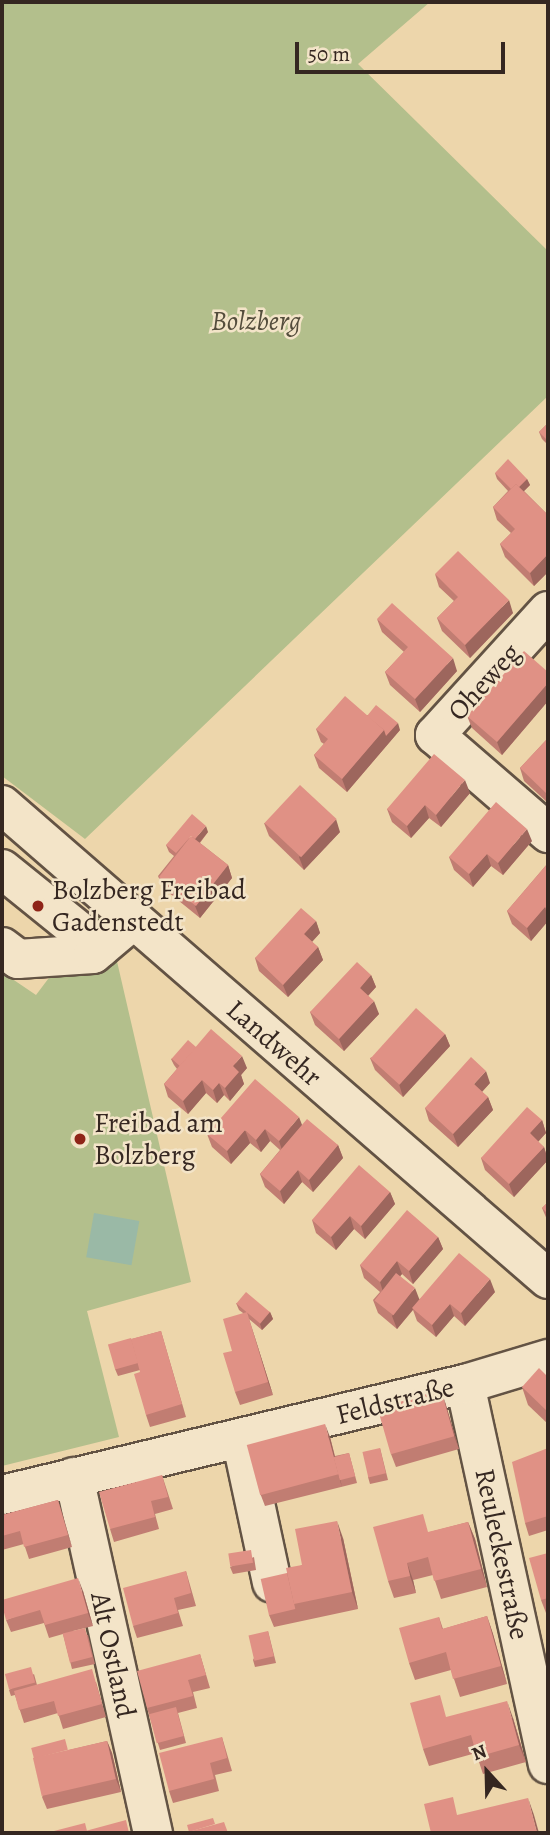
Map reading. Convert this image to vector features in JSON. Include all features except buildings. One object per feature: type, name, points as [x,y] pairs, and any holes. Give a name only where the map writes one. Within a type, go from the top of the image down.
[{"type":"street","name":"Oheweg","points":[[548,611],[435,735],[548,833]]},
{"type":"street","name":"Landwehr","points":[[2,805],[131,922],[548,1279]]},
{"type":"street","points":[[2,869],[100,948]]},
{"type":"street","points":[[2,947],[18,959],[93,954],[131,922]]},
{"type":"street","name":"Feldstraße","points":[[2,1495],[465,1384],[548,1359]]},
{"type":"street","name":"Reuleckestraße","points":[[465,1384],[548,1764]]},
{"type":"street","points":[[241,1438],[272,1583]]},
{"type":"street","name":"Alt Ostland","points":[[74,1477],[153,1833]]},
{"type":"green space","name":"Bolzberg","points":[[2,2],[430,2],[358,64],[548,251],[548,396],[85,839],[2,776]]},
{"type":"green space","name":"Freibad am Bolzberg","points":[[104,905],[191,1282],[87,1311],[119,1437],[2,1466],[2,972],[36,995]]},
{"type":"shaded area","points":[[94,1213],[139,1221],[131,1265],[86,1257]]},
{"type":"place","name":"Bolzberg Freibad Gadenstedt","points":[[38,906]]},
{"type":"place","name":"Freibad am Bolzberg","points":[[80,1139]]}]
